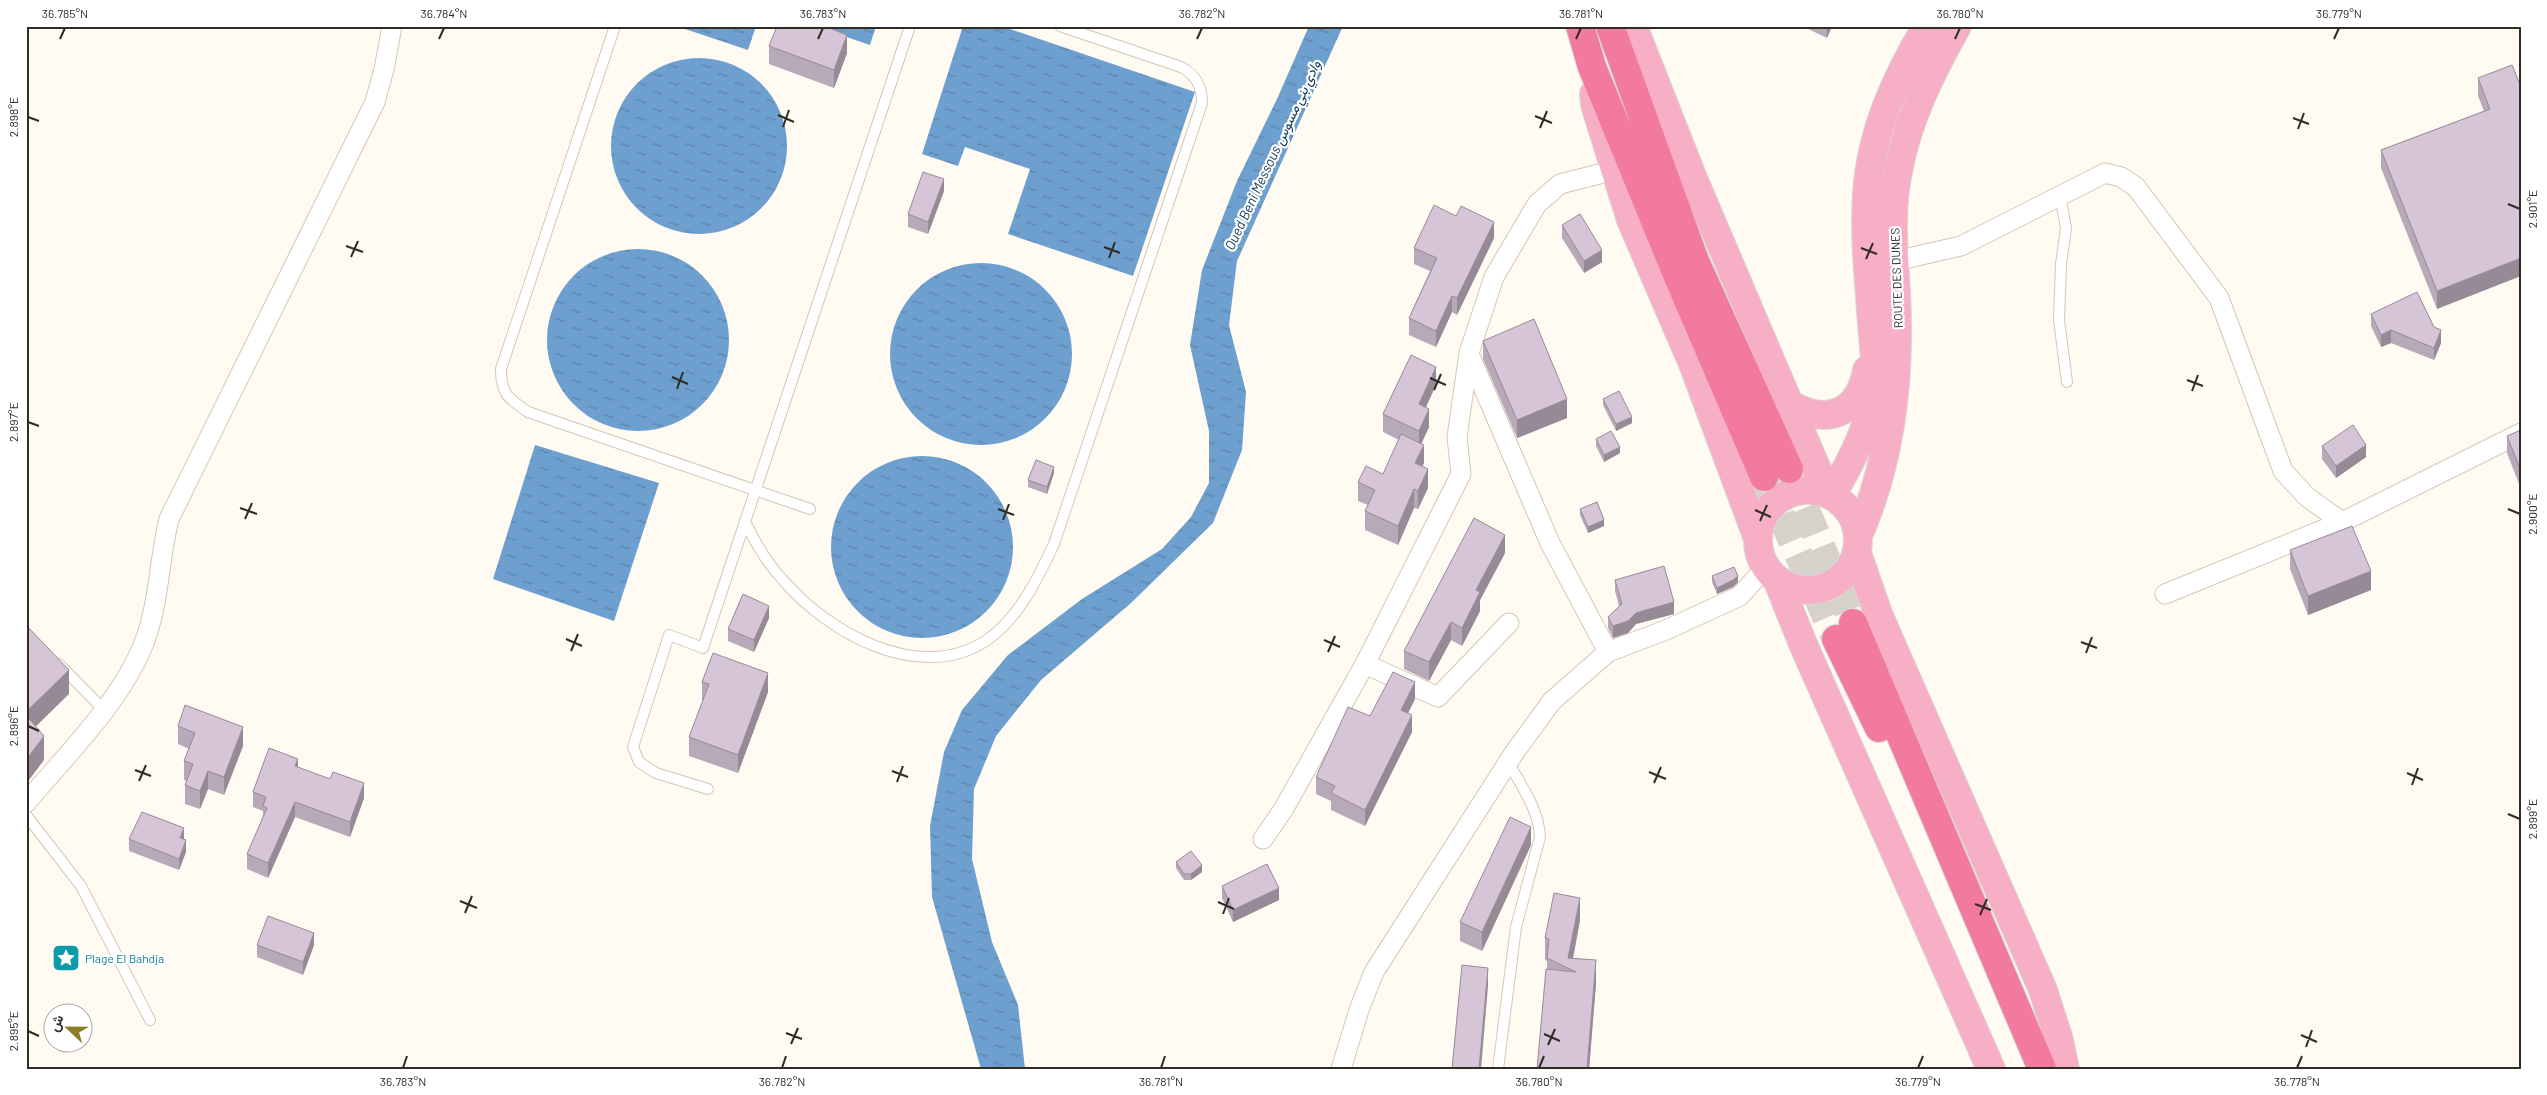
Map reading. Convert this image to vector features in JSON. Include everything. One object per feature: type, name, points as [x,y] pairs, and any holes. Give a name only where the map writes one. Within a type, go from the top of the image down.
[{"type":"highway","points":[[1580,26],[1592,68],[1678,277],[1776,473],[1695,261],[1610,26]]},
{"type":"highway","points":[[2022,1069],[1845,631],[2042,1069]]},
{"type":"main road","points":[[1634,26],[1692,176],[1830,494]]},
{"type":"main road","name":"ROUTE DES DUNES","points":[[1830,494],[1857,448],[1869,415],[1875,380],[1866,237],[1867,193],[1872,154],[1886,106],[1912,50],[1927,26]]},
{"type":"main road","name":"ROUTE DES DUNES","points":[[1857,545],[1880,477],[1896,391],[1897,325],[1894,261],[1896,179],[1906,131],[1931,73],[1957,26]]},
{"type":"main road","points":[[1592,68],[1595,105],[1631,220],[1693,364],[1758,540],[1760,554],[1771,573],[1803,644],[1991,1069]]},
{"type":"main road","points":[[1791,405],[1804,413],[1819,416],[1834,414],[1846,409],[1856,400],[1862,389],[1874,347]]},
{"type":"main road","points":[[1758,540],[1761,524],[1768,509],[1780,498],[1795,491],[1811,489],[1830,494],[1846,506],[1855,520],[1857,545],[1878,616],[2042,990],[2059,1040],[2065,1069]]},
{"type":"main road","points":[[1771,573],[1792,587],[1808,590],[1824,587],[1838,580],[1850,568],[1857,545]]},
{"type":"street","points":[[26,803],[104,710],[126,680],[145,642],[154,603],[161,549],[169,519],[375,102],[384,69],[392,26]]},
{"type":"street","points":[[1263,839],[1283,810],[1365,664],[1461,474],[1458,437],[1468,353],[1494,277],[1537,204],[1560,184],[1615,170]]},
{"type":"street","points":[[1894,261],[1961,246],[2105,173],[2121,177],[2136,187],[2218,298],[2283,472],[2307,497],[2342,522]]},
{"type":"street","points":[[1468,353],[1550,543],[1608,652]]},
{"type":"street","points":[[2164,594],[2342,522],[2521,434]]},
{"type":"street","points":[[1341,1069],[1359,1010],[1374,972],[1508,762],[1552,701],[1608,652],[1666,630],[1740,596],[1771,573]]},
{"type":"street","points":[[1365,664],[1438,697],[1509,623]]},
{"type":"lane","points":[[615,26],[501,369],[501,386],[514,403],[528,412],[810,509]]},
{"type":"lane","points":[[708,789],[656,773],[639,762],[634,746],[668,635],[703,648],[910,26]]},
{"type":"lane","points":[[745,522],[768,562],[801,600],[846,630],[902,655],[937,658],[971,649],[1001,629],[1026,596],[1054,544],[1202,103],[1199,85],[1195,77],[1180,67],[1060,26]]},
{"type":"lane","points":[[2060,195],[2066,228],[2061,264],[2059,320],[2067,382]]},
{"type":"lane","points":[[52,658],[104,710]]},
{"type":"lane","points":[[1498,1069],[1516,927],[1540,837],[1539,825],[1526,794],[1508,762]]},
{"type":"lane","points":[[26,814],[81,886],[150,1020]]},
{"type":"water","points":[[676,26],[756,26],[748,50]]},
{"type":"water","points":[[834,26],[876,26],[870,45],[832,32]]},
{"type":"water","points":[[963,26],[1001,26],[1195,92],[1133,276],[1008,234],[1030,169],[965,147],[958,166],[922,154]]},
{"type":"water","name":"Oued Beni Messous وادي بني مسوس","points":[[1309,26],[1343,26],[1237,261],[1229,325],[1246,392],[1242,450],[1213,523],[1131,603],[1041,680],[996,736],[974,789],[972,859],[992,942],[1018,1005],[1025,1069],[981,1069],[932,897],[930,826],[944,752],[962,710],[1008,655],[1082,599],[1162,549],[1191,517],[1209,483],[1209,431],[1190,345],[1202,270],[1237,181],[1277,99]]},
{"type":"water","points":[[690,58],[708,58],[733,64],[748,72],[762,83],[773,97],[781,112],[786,129],[786,163],[781,180],[773,195],[762,209],[748,220],[725,231],[708,234],[690,234],[665,228],[650,220],[636,209],[625,195],[614,172],[611,155],[611,137],[617,112],[625,97],[636,83],[650,72],[673,61]]},
{"type":"water","points":[[638,249],[656,251],[673,256],[702,276],[722,305],[727,322],[729,340],[727,358],[722,375],[702,404],[673,424],[656,429],[638,431],[620,429],[603,424],[574,404],[554,375],[549,358],[547,340],[549,322],[554,305],[574,276],[603,256],[620,251]]},
{"type":"water","points":[[981,263],[999,265],[1016,270],[1045,290],[1065,319],[1070,336],[1072,354],[1070,372],[1065,389],[1045,418],[1016,438],[999,443],[981,445],[963,443],[946,438],[917,418],[897,389],[892,372],[890,354],[892,336],[897,319],[917,290],[946,270],[963,265]]},
{"type":"water","points":[[535,445],[659,483],[614,621],[493,579]]},
{"type":"water","points":[[922,456],[940,458],[957,463],[986,483],[1006,512],[1011,529],[1013,547],[1011,565],[1006,582],[986,611],[957,631],[940,636],[922,638],[904,636],[887,631],[858,611],[838,582],[833,565],[831,547],[833,529],[838,512],[858,483],[887,463],[904,458]]},
{"type":"building","points":[[777,26],[824,26],[847,35],[834,70],[769,46]]},
{"type":"building","points":[[2512,65],[2521,87],[2521,258],[2437,291],[2381,150],[2490,109],[2478,78]]},
{"type":"building","points":[[923,172],[944,179],[928,222],[908,214]]},
{"type":"building","points":[[1434,205],[1456,216],[1461,206],[1494,222],[1457,298],[1452,296],[1436,331],[1409,318],[1437,258],[1414,248]]},
{"type":"building","points":[[1580,214],[1602,250],[1584,261],[1562,225]]},
{"type":"building","points":[[2417,292],[2434,327],[2441,330],[2434,348],[2391,330],[2381,335],[2371,314]]},
{"type":"building","points":[[1534,319],[1567,399],[1517,420],[1483,341]]},
{"type":"building","points":[[1411,355],[1436,367],[1419,404],[1429,409],[1419,431],[1383,414]]},
{"type":"building","points":[[1619,391],[1632,417],[1616,424],[1603,399]]},
{"type":"building","points":[[2353,425],[2366,445],[2336,466],[2322,446]]},
{"type":"building","points":[[2521,430],[2521,471],[2507,436]]},
{"type":"building","points":[[1611,431],[1620,447],[1604,455],[1596,439]]},
{"type":"building","points":[[1401,434],[1424,445],[1415,463],[1428,469],[1418,491],[1414,489],[1398,526],[1365,511],[1375,490],[1358,482],[1366,466],[1383,474]]},
{"type":"building","points":[[1036,460],[1054,467],[1047,487],[1028,480]]},
{"type":"building","points":[[1597,502],[1604,520],[1588,527],[1580,509]]},
{"type":"building","points":[[1474,518],[1505,535],[1476,590],[1480,592],[1462,628],[1451,622],[1429,662],[1404,651]]},
{"type":"building","points":[[2352,526],[2371,571],[2308,596],[2290,550]]},
{"type":"building","points":[[1664,566],[1674,602],[1636,613],[1628,621],[1613,626],[1608,617],[1622,604],[1615,580]]},
{"type":"building","points":[[1734,567],[1738,576],[1717,588],[1712,576]]},
{"type":"building","points":[[743,594],[769,606],[754,640],[728,629]]},
{"type":"building","points":[[26,625],[69,670],[26,712]]},
{"type":"building","points":[[713,653],[768,673],[738,755],[689,737],[709,684],[702,682]]},
{"type":"building","points":[[1393,672],[1415,682],[1401,710],[1412,715],[1365,810],[1331,793],[1335,786],[1316,777],[1348,707],[1370,716]]},
{"type":"building","points":[[185,705],[243,727],[224,777],[208,771],[200,791],[185,785],[193,764],[184,761],[195,733],[178,726]]},
{"type":"building","points":[[26,715],[44,736],[26,760]]},
{"type":"building","points":[[269,748],[298,759],[295,766],[330,779],[333,772],[364,783],[350,822],[295,802],[268,863],[247,854],[267,808],[263,806],[266,797],[253,792]]},
{"type":"building","points":[[142,812],[184,828],[180,838],[186,840],[179,859],[129,839]]},
{"type":"building","points":[[1510,817],[1531,827],[1482,932],[1460,922]]},
{"type":"building","points":[[1191,851],[1202,865],[1191,874],[1184,874],[1176,862]]},
{"type":"building","points":[[1267,864],[1279,888],[1233,910],[1222,886]]},
{"type":"building","points":[[1554,893],[1580,898],[1568,958],[1596,960],[1587,1069],[1537,1069],[1546,969],[1576,972],[1547,958],[1549,939],[1545,938]]},
{"type":"building","points":[[268,916],[314,933],[303,962],[257,945]]},
{"type":"building","points":[[1462,965],[1488,968],[1479,1069],[1452,1069]]},
{"type":"tunnel","points":[[1789,469],[1853,623]]},
{"type":"tunnel","points":[[1764,477],[1836,639]]},
{"type":"place","name":"Plage El Bahdja","points":[[66,958]]}]
